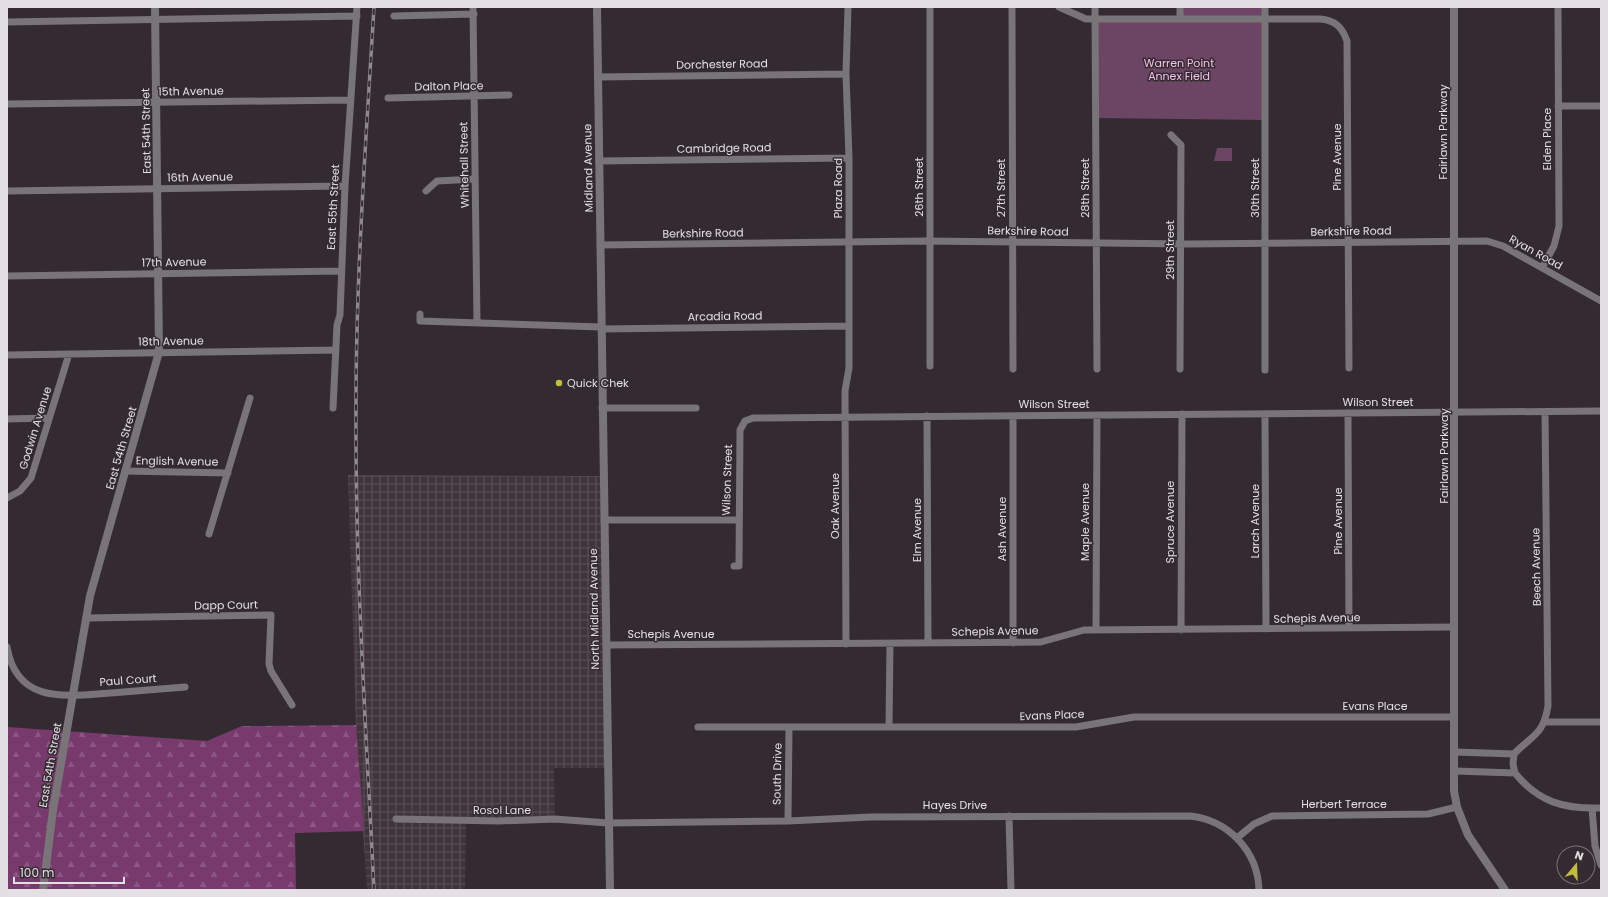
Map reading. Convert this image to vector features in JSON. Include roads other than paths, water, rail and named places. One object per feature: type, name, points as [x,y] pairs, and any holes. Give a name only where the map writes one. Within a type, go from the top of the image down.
[{"type":"street","name":"East 54th Street","points":[[43,890],[53,810],[90,596],[159,352],[155,7]]},
{"type":"street","name":"East 55th Street","points":[[333,408],[336,350],[340,315],[345,186],[357,7]]},
{"type":"street","name":"Midland Avenue","points":[[597,7],[601,328]]},
{"type":"street","name":"Plaza Road","points":[[848,7],[846,74],[849,158],[849,368]]},
{"type":"street","name":"26th Street","points":[[930,7],[930,366]]},
{"type":"street","name":"27th Street","points":[[1012,7],[1013,369]]},
{"type":"street","name":"Pine Avenue","points":[[1059,7],[1086,19],[1325,19],[1339,25],[1347,41],[1349,368]]},
{"type":"street","name":"28th Street","points":[[1095,7],[1097,369]]},
{"type":"street","points":[[1180,7],[1180,19]]},
{"type":"street","name":"30th Street","points":[[1264,7],[1266,243],[1265,370]]},
{"type":"street","name":"Fairlawn Parkway","points":[[1454,7],[1454,791],[1457,807],[1468,835],[1505,890]]},
{"type":"street","name":"Elden Place","points":[[1542,268],[1554,246],[1559,226],[1558,7]]},
{"type":"street","points":[[394,16],[473,11]]},
{"type":"street","name":"Whitehall Street","points":[[473,11],[477,323]]},
{"type":"street","points":[[7,22],[357,16]]},
{"type":"street","name":"Dorchester Road","points":[[598,77],[846,74]]},
{"type":"street","name":"Dalton Place","points":[[388,98],[509,95]]},
{"type":"street","name":"15th Avenue","points":[[7,104],[351,100]]},
{"type":"street","points":[[1558,106],[1601,106]]},
{"type":"street","name":"29th Street","points":[[1171,135],[1181,145],[1180,369]]},
{"type":"street","name":"Cambridge Road","points":[[599,161],[849,158]]},
{"type":"street","points":[[426,191],[437,182],[475,179]]},
{"type":"street","name":"16th Avenue","points":[[7,191],[345,186]]},
{"type":"street","name":"Berkshire Road","points":[[600,244],[930,241],[1181,244],[1455,240]]},
{"type":"street","name":"Ryan Road","points":[[1455,240],[1496,242],[1601,301]]},
{"type":"street","name":"17th Avenue","points":[[7,276],[341,271]]},
{"type":"street","name":"Arcadia Road","points":[[420,314],[420,321],[601,328],[849,326]]},
{"type":"street","name":"North Midland Avenue","points":[[601,328],[610,890]]},
{"type":"street","name":"18th Avenue","points":[[7,354],[336,350]]},
{"type":"street","name":"Godwin Avenue","points":[[7,498],[20,491],[31,478],[69,354]]},
{"type":"street","name":"Oak Avenue","points":[[846,644],[845,391],[849,368]]},
{"type":"street","name":"English Avenue","points":[[210,534],[250,398]]},
{"type":"street","points":[[602,408],[696,408]]},
{"type":"street","name":"Wilson Street","points":[[604,520],[739,520],[740,430],[745,421],[753,418],[846,416],[1601,411]]},
{"type":"street","name":"Beech Avenue","points":[[1544,722],[1548,706],[1545,412]]},
{"type":"street","name":"Pine Avenue","points":[[1348,413],[1349,628]]},
{"type":"street","name":"Spruce Avenue","points":[[1181,630],[1182,414]]},
{"type":"street","name":"Larch Avenue","points":[[1266,414],[1266,629]]},
{"type":"street","name":"Maple Avenue","points":[[1096,630],[1097,415]]},
{"type":"street","name":"Elm Avenue","points":[[927,416],[928,643]]},
{"type":"street","name":"Ash Avenue","points":[[1013,416],[1013,643]]},
{"type":"street","points":[[7,419],[49,418]]},
{"type":"street","name":"English Avenue","points":[[126,471],[228,473]]},
{"type":"street","points":[[734,566],[739,566],[739,520]]},
{"type":"street","name":"Dapp Court","points":[[86,618],[270,615],[269,664],[271,671],[292,705]]},
{"type":"street","name":"Schepis Avenue","points":[[606,645],[1013,643],[1041,642],[1072,632],[1096,630],[1454,627]]},
{"type":"street","points":[[889,727],[890,644]]},
{"type":"street","points":[[7,647],[10,669]]},
{"type":"street","name":"Paul Court","points":[[10,669],[24,681],[41,692],[60,696],[185,687]]},
{"type":"street","name":"Evans Place","points":[[698,727],[1076,727],[1134,717],[1454,717]]},
{"type":"street","points":[[1455,752],[1514,754],[1540,732],[1544,722],[1601,722]]},
{"type":"street","name":"South Drive","points":[[788,822],[789,727]]},
{"type":"street","points":[[1514,754],[1513,764],[1515,774],[1538,794],[1552,803],[1565,807],[1601,808]]},
{"type":"street","points":[[1455,772],[1515,774]]},
{"type":"street","name":"Herbert Terrace","points":[[1237,838],[1254,824],[1272,816],[1428,814],[1457,807]]},
{"type":"street","points":[[1592,808],[1594,846],[1601,865]]},
{"type":"street","points":[[1009,816],[1011,890]]},
{"type":"street","name":"Hayes Drive","points":[[608,823],[788,822],[870,817],[1190,816],[1217,823],[1237,838],[1252,860],[1257,872],[1259,890]]},
{"type":"street","name":"Rosol Lane","points":[[396,819],[499,821],[554,819],[608,823]]},
{"type":"railway","points":[[374,7],[365,157],[356,356],[356,467],[359,588],[374,890]]},
{"type":"place","name":"Quick Chek","points":[[559,383]]},
{"type":"park label","name":"Warren Point Annex Field","points":[[1179,69]]}]
